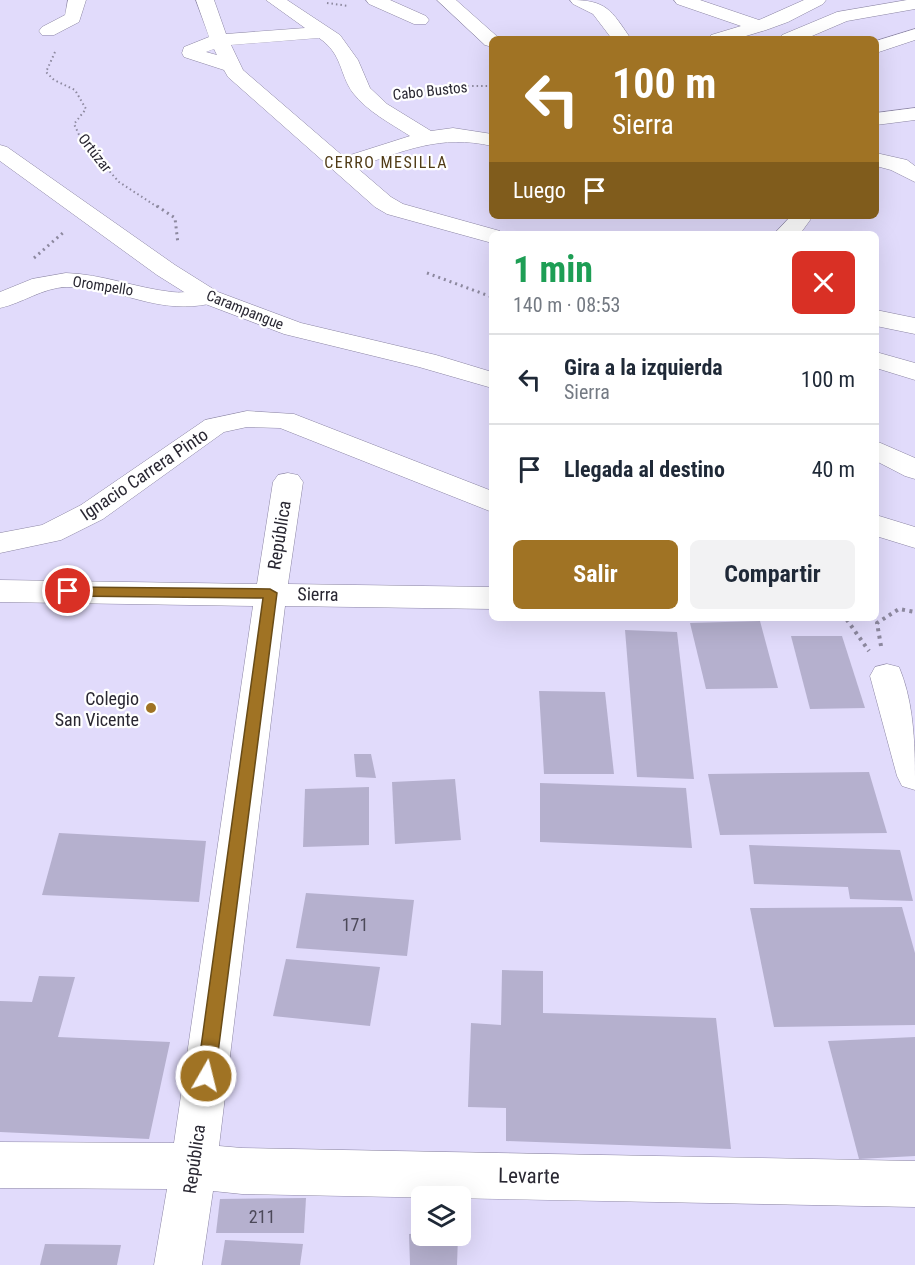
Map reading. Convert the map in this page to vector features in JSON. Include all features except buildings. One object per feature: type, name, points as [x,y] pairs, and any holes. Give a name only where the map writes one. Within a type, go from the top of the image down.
[{"type":"street","points":[[48,31],[73,18],[77,0]]},
{"type":"street","points":[[205,0],[219,40],[235,74],[340,166],[395,209],[489,235]]},
{"type":"street","points":[[375,0],[420,20]]},
{"type":"street","points":[[447,0],[489,38]]},
{"type":"street","points":[[579,0],[599,10],[620,36]]},
{"type":"street","points":[[683,0],[760,26]]},
{"type":"street","points":[[728,36],[782,18],[817,0]]},
{"type":"street","name":"Cabo Bustos","points":[[278,3],[324,32],[341,48],[349,60],[361,90],[380,108],[428,138]]},
{"type":"street","points":[[796,36],[843,16],[915,4]]},
{"type":"street","points":[[231,66],[191,54],[191,51],[219,40],[324,32]]},
{"type":"street","points":[[879,45],[915,34]]},
{"type":"street","points":[[879,119],[915,114]]},
{"type":"street","points":[[340,166],[428,138],[454,134],[489,140]]},
{"type":"street","name":"Carampangue","points":[[0,151],[166,270],[209,297],[293,329],[427,361],[489,379]]},
{"type":"street","points":[[879,160],[910,167]]},
{"type":"street","points":[[790,231],[800,219]]},
{"type":"street","name":"Orompello","points":[[0,302],[32,286],[67,280],[104,284],[180,301],[209,297]]},
{"type":"street","points":[[879,361],[915,372]]},
{"type":"street","name":"Ignacio Carrera Pinto","points":[[0,543],[50,533],[92,512],[215,426],[247,419],[284,420],[489,501]]},
{"type":"street","points":[[879,452],[915,470]]},
{"type":"street","name":"República","points":[[178,1265],[194,1166],[270,593],[288,482]]},
{"type":"street","points":[[879,526],[915,538]]},
{"type":"street","name":"Sierra","points":[[0,591],[270,593],[489,598]]},
{"type":"street","points":[[886,676],[915,776]]},
{"type":"street","name":"Levarte","points":[[0,1165],[194,1166],[254,1172],[915,1184]]},
{"type":"path","points":[[278,3],[332,2],[385,13],[401,11]]},
{"type":"path","name":"Ortúzar","points":[[48,31],[61,38],[46,72],[54,80],[75,90],[86,109],[74,124],[81,139],[119,183],[175,218]]},
{"type":"path","name":"Cabo Bustos","points":[[369,98],[466,86],[489,86]]},
{"type":"path","points":[[26,266],[87,212]]},
{"type":"path","points":[[427,273],[489,296]]},
{"type":"path","points":[[877,623],[899,609],[915,612]]},
{"type":"path","points":[[848,621],[886,676]]},
{"type":"place","name":"Colegio San Vicente","points":[[151,708]]},
{"type":"district","name":"CERRO MESILLA","points":[[386,162]]},
{"type":"route","points":[[68,591],[270,593],[206,1076]]}]
